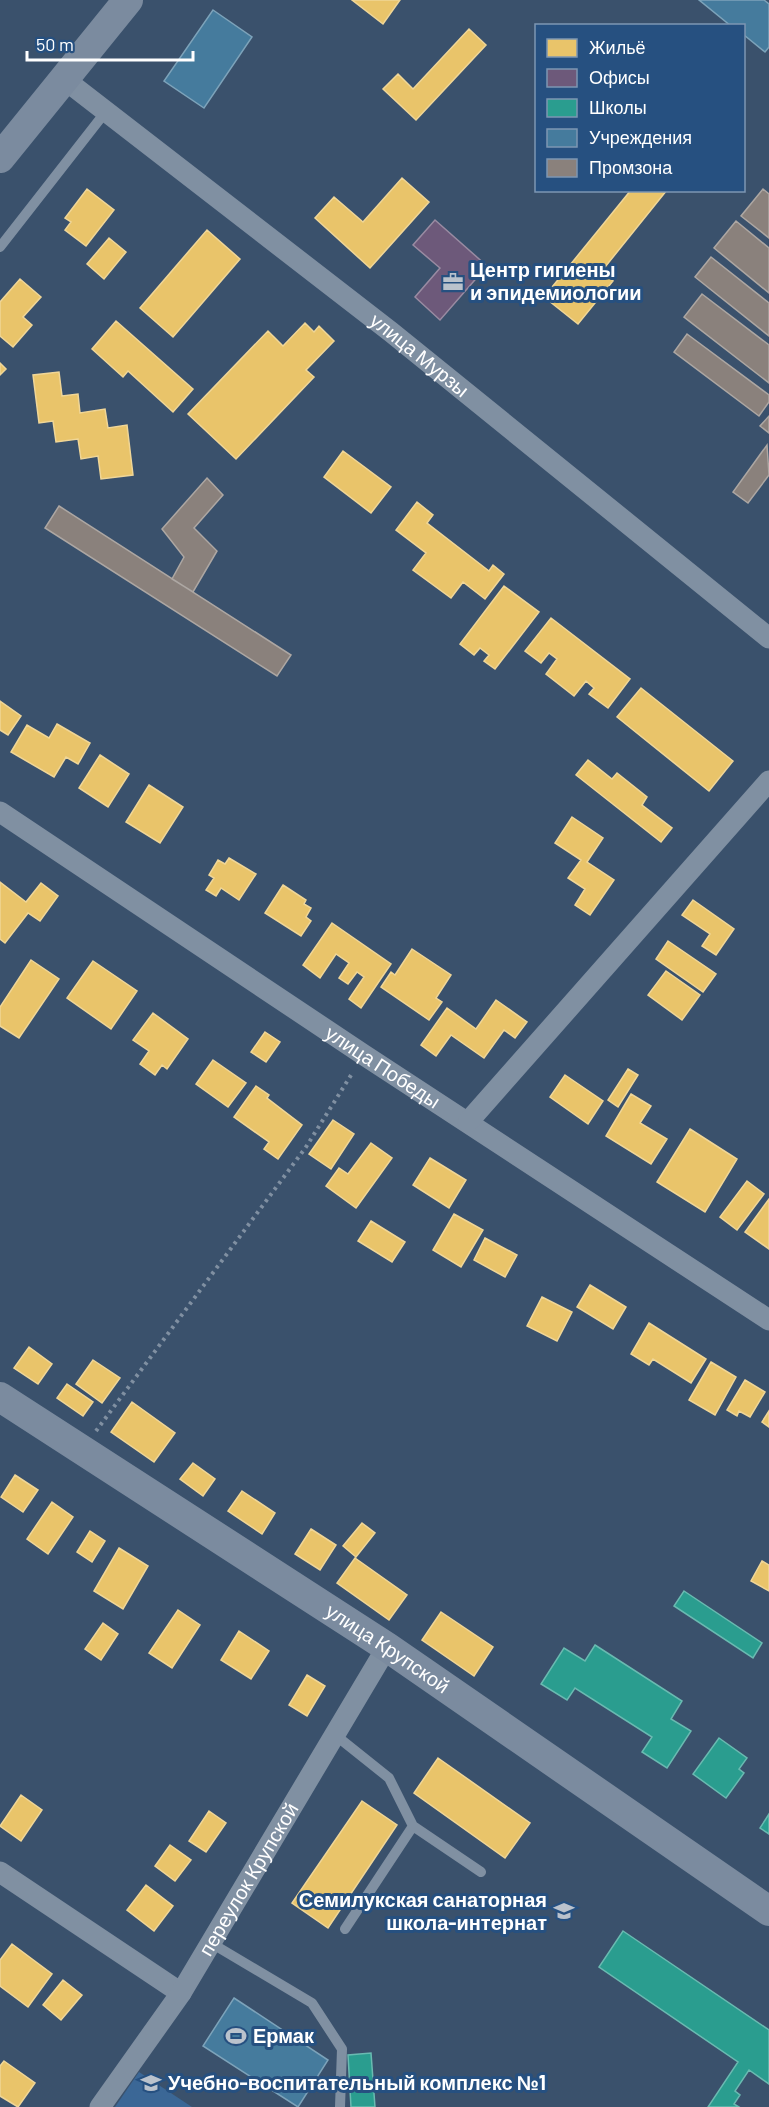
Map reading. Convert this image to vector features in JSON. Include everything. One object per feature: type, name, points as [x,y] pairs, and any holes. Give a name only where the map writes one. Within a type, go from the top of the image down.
[{"type":"street","points":[[0,158],[128,0]]},
{"type":"street","name":"улица Мурзы","points":[[64,79],[391,332],[769,638]]},
{"type":"street","points":[[468,1122],[769,781]]},
{"type":"street","name":"улица Победы","points":[[0,812],[364,1055],[769,1320]]},
{"type":"street","name":"улица Крупской","points":[[0,1397],[387,1647],[769,1911]]},
{"type":"street","name":"переулок Крупской","points":[[100,2107],[181,1993],[387,1647]]},
{"type":"street","points":[[0,1872],[181,1993]]},
{"type":"lane","points":[[0,247],[107,110]]},
{"type":"lane","points":[[334,1734],[389,1778],[413,1826],[481,1872]]},
{"type":"lane","points":[[345,1929],[413,1826]]},
{"type":"lane","points":[[211,1942],[312,2003],[342,2049],[340,2107]]},
{"type":"path","points":[[81,1451],[306,1147],[364,1055]]},
{"type":"shaded area","points":[[139,2072],[192,2107],[115,2107]]},
{"type":"building: Жильё","points":[[352,0],[400,0],[383,24]]},
{"type":"building: Жильё","points":[[469,29],[486,45],[416,120],[383,89],[398,74],[413,89]]},
{"type":"building: Жильё","points":[[402,178],[429,202],[370,268],[315,218],[334,197],[363,222]]},
{"type":"building: Жильё","points":[[87,189],[114,210],[86,246],[65,230],[71,222],[65,218]]},
{"type":"building: Жильё","points":[[629,192],[665,192],[601,272],[613,281],[578,324],[544,297]]},
{"type":"building: Жильё","points":[[207,230],[240,259],[173,337],[140,308]]},
{"type":"building: Жильё","points":[[109,238],[126,252],[104,279],[87,264]]},
{"type":"building: Жильё","points":[[20,279],[41,297],[23,317],[32,325],[13,347],[0,336],[0,302]]},
{"type":"building: Жильё","points":[[116,321],[193,389],[173,412],[128,371],[123,377],[92,349]]},
{"type":"building: Жильё","points":[[305,323],[314,332],[319,326],[334,341],[306,370],[314,377],[236,459],[188,414],[268,331],[283,346]]},
{"type":"building: Жильё","points":[[0,363],[6,369],[0,375]]},
{"type":"building: Жильё","points":[[59,372],[62,396],[78,394],[80,413],[105,409],[108,428],[127,425],[133,475],[101,479],[98,456],[81,459],[78,439],[56,442],[53,421],[39,423],[33,375]]},
{"type":"building: Жильё","points":[[343,451],[391,487],[371,513],[324,477]]},
{"type":"building: Жильё","points":[[417,502],[433,515],[427,523],[489,571],[493,565],[504,574],[485,599],[463,582],[451,598],[413,570],[426,553],[396,530]]},
{"type":"building: Жильё","points":[[504,586],[539,612],[495,669],[484,661],[489,655],[480,648],[474,655],[460,644]]},
{"type":"building: Жильё","points":[[551,618],[630,679],[608,708],[589,694],[594,688],[586,681],[574,696],[546,674],[557,659],[549,653],[541,663],[525,651]]},
{"type":"building: Жильё","points":[[641,688],[733,761],[709,791],[617,717]]},
{"type":"building: Жильё","points":[[0,701],[21,716],[8,735],[0,730]]},
{"type":"building: Жильё","points":[[57,724],[90,743],[78,764],[66,757],[54,777],[11,752],[27,725],[49,738]]},
{"type":"building: Жильё","points":[[100,755],[129,774],[108,807],[79,788]]},
{"type":"building: Жильё","points":[[588,760],[612,779],[617,773],[647,797],[642,805],[672,828],[661,842],[576,775]]},
{"type":"building: Жильё","points":[[149,785],[183,807],[160,843],[126,822]]},
{"type":"building: Жильё","points":[[572,817],[603,838],[587,862],[614,880],[590,915],[575,905],[585,889],[568,878],[581,860],[555,843]]},
{"type":"building: Жильё","points":[[229,858],[256,874],[239,900],[221,888],[216,896],[206,890],[214,878],[209,875],[218,860],[225,864]]},
{"type":"building: Жильё","points":[[0,882],[26,902],[41,883],[58,896],[40,921],[28,913],[5,943],[0,939]]},
{"type":"building: Жильё","points":[[283,885],[306,900],[304,904],[311,908],[306,917],[311,921],[301,936],[265,913]]},
{"type":"building: Жильё","points":[[693,900],[734,929],[716,955],[702,946],[710,934],[682,915]]},
{"type":"building: Жильё","points":[[332,923],[391,964],[361,1008],[349,999],[364,977],[357,972],[348,984],[339,978],[349,963],[336,954],[320,978],[303,965]]},
{"type":"building: Жильё","points":[[668,941],[716,974],[703,992],[656,959]]},
{"type":"building: Жильё","points":[[412,949],[451,975],[436,998],[442,1002],[429,1020],[381,987],[391,972],[395,975]]},
{"type":"building: Жильё","points":[[31,960],[59,979],[19,1038],[0,1026],[0,1007]]},
{"type":"building: Жильё","points":[[93,961],[137,991],[111,1029],[67,998]]},
{"type":"building: Жильё","points":[[666,971],[700,995],[682,1020],[648,995]]},
{"type":"building: Жильё","points":[[496,1000],[527,1022],[515,1038],[504,1030],[484,1058],[451,1035],[436,1056],[421,1045],[447,1008],[476,1029]]},
{"type":"building: Жильё","points":[[153,1013],[188,1039],[167,1069],[162,1065],[155,1075],[140,1064],[149,1051],[133,1040]]},
{"type":"building: Жильё","points":[[265,1032],[280,1042],[266,1062],[251,1052]]},
{"type":"building: Жильё","points":[[213,1060],[246,1083],[228,1107],[196,1084]]},
{"type":"building: Жильё","points":[[628,1069],[638,1075],[618,1107],[608,1100]]},
{"type":"building: Жильё","points":[[565,1075],[603,1101],[588,1124],[550,1097]]},
{"type":"building: Жильё","points":[[256,1086],[269,1095],[267,1098],[302,1125],[278,1159],[264,1149],[269,1142],[234,1117]]},
{"type":"building: Жильё","points":[[631,1094],[651,1106],[640,1123],[667,1139],[651,1164],[606,1136]]},
{"type":"building: Жильё","points":[[333,1120],[354,1134],[331,1169],[309,1154]]},
{"type":"building: Жильё","points":[[690,1129],[737,1159],[705,1212],[657,1182]]},
{"type":"building: Жильё","points":[[371,1143],[392,1158],[356,1208],[326,1186],[339,1168],[348,1174]]},
{"type":"building: Жильё","points":[[430,1158],[466,1180],[449,1208],[413,1185]]},
{"type":"building: Жильё","points":[[747,1181],[764,1194],[737,1230],[720,1217]]},
{"type":"building: Жильё","points":[[769,1199],[769,1249],[745,1232]]},
{"type":"building: Жильё","points":[[454,1214],[483,1230],[461,1267],[433,1250]]},
{"type":"building: Жильё","points":[[371,1221],[405,1242],[392,1262],[358,1241]]},
{"type":"building: Жильё","points":[[485,1238],[517,1255],[505,1277],[474,1260]]},
{"type":"building: Жильё","points":[[590,1285],[626,1307],[613,1329],[577,1307]]},
{"type":"building: Жильё","points":[[542,1297],[572,1312],[557,1341],[527,1326]]},
{"type":"building: Жильё","points":[[649,1323],[706,1359],[691,1383],[653,1359],[649,1365],[631,1354]]},
{"type":"building: Жильё","points":[[29,1347],[52,1364],[38,1384],[14,1368]]},
{"type":"building: Жильё","points":[[93,1360],[120,1378],[102,1403],[76,1384]]},
{"type":"building: Жильё","points":[[711,1362],[736,1377],[715,1415],[689,1400]]},
{"type":"building: Жильё","points":[[745,1380],[765,1392],[750,1417],[739,1411],[737,1416],[727,1410]]},
{"type":"building: Жильё","points":[[67,1384],[93,1402],[83,1416],[57,1398]]},
{"type":"building: Жильё","points":[[132,1402],[175,1433],[154,1462],[111,1432]]},
{"type":"building: Жильё","points":[[769,1411],[769,1427],[762,1422]]},
{"type":"building: Жильё","points":[[193,1463],[215,1479],[203,1496],[180,1479]]},
{"type":"building: Жильё","points":[[15,1475],[38,1490],[23,1512],[1,1497]]},
{"type":"building: Жильё","points":[[242,1491],[275,1513],[262,1534],[228,1511]]},
{"type":"building: Жильё","points":[[52,1502],[73,1517],[48,1554],[27,1539]]},
{"type":"building: Жильё","points":[[362,1523],[375,1533],[356,1557],[343,1546]]},
{"type":"building: Жильё","points":[[311,1529],[336,1545],[320,1570],[295,1554]]},
{"type":"building: Жильё","points":[[90,1531],[105,1541],[92,1562],[77,1552]]},
{"type":"building: Жильё","points":[[119,1548],[148,1566],[123,1609],[94,1591]]},
{"type":"building: Жильё","points":[[355,1558],[407,1595],[389,1620],[337,1583]]},
{"type":"building: Жильё","points":[[762,1561],[769,1565],[769,1591],[751,1581]]},
{"type":"building: Жильё","points":[[178,1610],[200,1625],[172,1668],[149,1653]]},
{"type":"building: Жильё","points":[[441,1612],[493,1647],[474,1676],[422,1640]]},
{"type":"building: Жильё","points":[[103,1623],[118,1634],[101,1660],[85,1649]]},
{"type":"building: Жильё","points":[[239,1631],[269,1651],[251,1679],[221,1660]]},
{"type":"building: Жильё","points":[[307,1675],[325,1686],[307,1716],[289,1705]]},
{"type":"building: Жильё","points":[[438,1758],[530,1823],[505,1858],[414,1793]]},
{"type":"building: Жильё","points":[[21,1795],[42,1810],[21,1841],[0,1826]]},
{"type":"building: Жильё","points":[[362,1801],[397,1825],[328,1928],[292,1903]]},
{"type":"building: Жильё","points":[[209,1811],[226,1823],[206,1852],[189,1841]]},
{"type":"building: Жильё","points":[[170,1845],[191,1860],[175,1881],[155,1866]]},
{"type":"building: Жильё","points":[[146,1885],[173,1906],[154,1931],[127,1910]]},
{"type":"building: Жильё","points":[[12,1944],[52,1974],[28,2007],[0,1986],[0,1960]]},
{"type":"building: Жильё","points":[[63,1980],[82,1995],[61,2020],[43,2005]]},
{"type":"building: Жильё","points":[[4,2061],[35,2083],[18,2107],[0,2096],[0,2066]]},
{"type":"building: Офисы","points":[[435,220],[487,266],[440,320],[415,297],[440,268],[413,245]]},
{"type":"building: Школы","points":[[684,1591],[762,1643],[753,1658],[674,1606]]},
{"type":"building: Школы","points":[[595,1645],[682,1701],[671,1719],[691,1731],[667,1768],[642,1752],[652,1737],[575,1688],[567,1700],[541,1684],[564,1648],[585,1661]]},
{"type":"building: Школы","points":[[719,1738],[747,1758],[739,1769],[744,1773],[726,1798],[693,1774]]},
{"type":"building: Школы","points":[[769,1814],[769,1834],[760,1828]]},
{"type":"building: Школы","points":[[623,1931],[769,2030],[769,2084],[749,2070],[735,2091],[740,2095],[734,2104],[739,2107],[708,2107],[738,2062],[599,1967]]},
{"type":"building: Школы","points":[[371,2053],[375,2107],[351,2107],[348,2055]]},
{"type":"building: Учреждения","points":[[699,0],[764,0],[769,4],[769,47],[765,52],[745,36],[745,24],[729,24]]},
{"type":"building: Учреждения","points":[[213,10],[252,37],[204,108],[164,81]]},
{"type":"building: Учреждения","points":[[234,1998],[328,2060],[298,2107],[203,2046]]},
{"type":"building: Промзона","points":[[763,189],[769,194],[769,238],[741,216]]},
{"type":"building: Промзона","points":[[736,221],[769,248],[769,293],[714,248]]},
{"type":"building: Промзона","points":[[711,257],[769,303],[769,336],[695,277]]},
{"type":"building: Промзона","points":[[702,294],[769,345],[769,383],[684,317]]},
{"type":"building: Промзона","points":[[687,334],[769,395],[769,402],[759,416],[674,352]]},
{"type":"building: Промзона","points":[[769,416],[769,433],[760,426]]},
{"type":"building: Промзона","points":[[767,445],[769,475],[748,503],[733,492]]},
{"type":"building: Промзона","points":[[207,478],[223,495],[194,528],[217,551],[193,592],[172,579],[184,557],[162,529]]},
{"type":"building: Промзона","points":[[59,506],[291,655],[277,676],[45,528]]},
{"type":"place","name":"Центр гигиены и эпидемиологии","points":[[453,282]]},
{"type":"place","name":"Семилукская санаторная школа-интернат","points":[[564,1911]]},
{"type":"place","name":"Ермак","points":[[236,2036]]},
{"type":"place","name":"Учебно-воспитательный комплекс №1","points":[[151,2083]]}]
